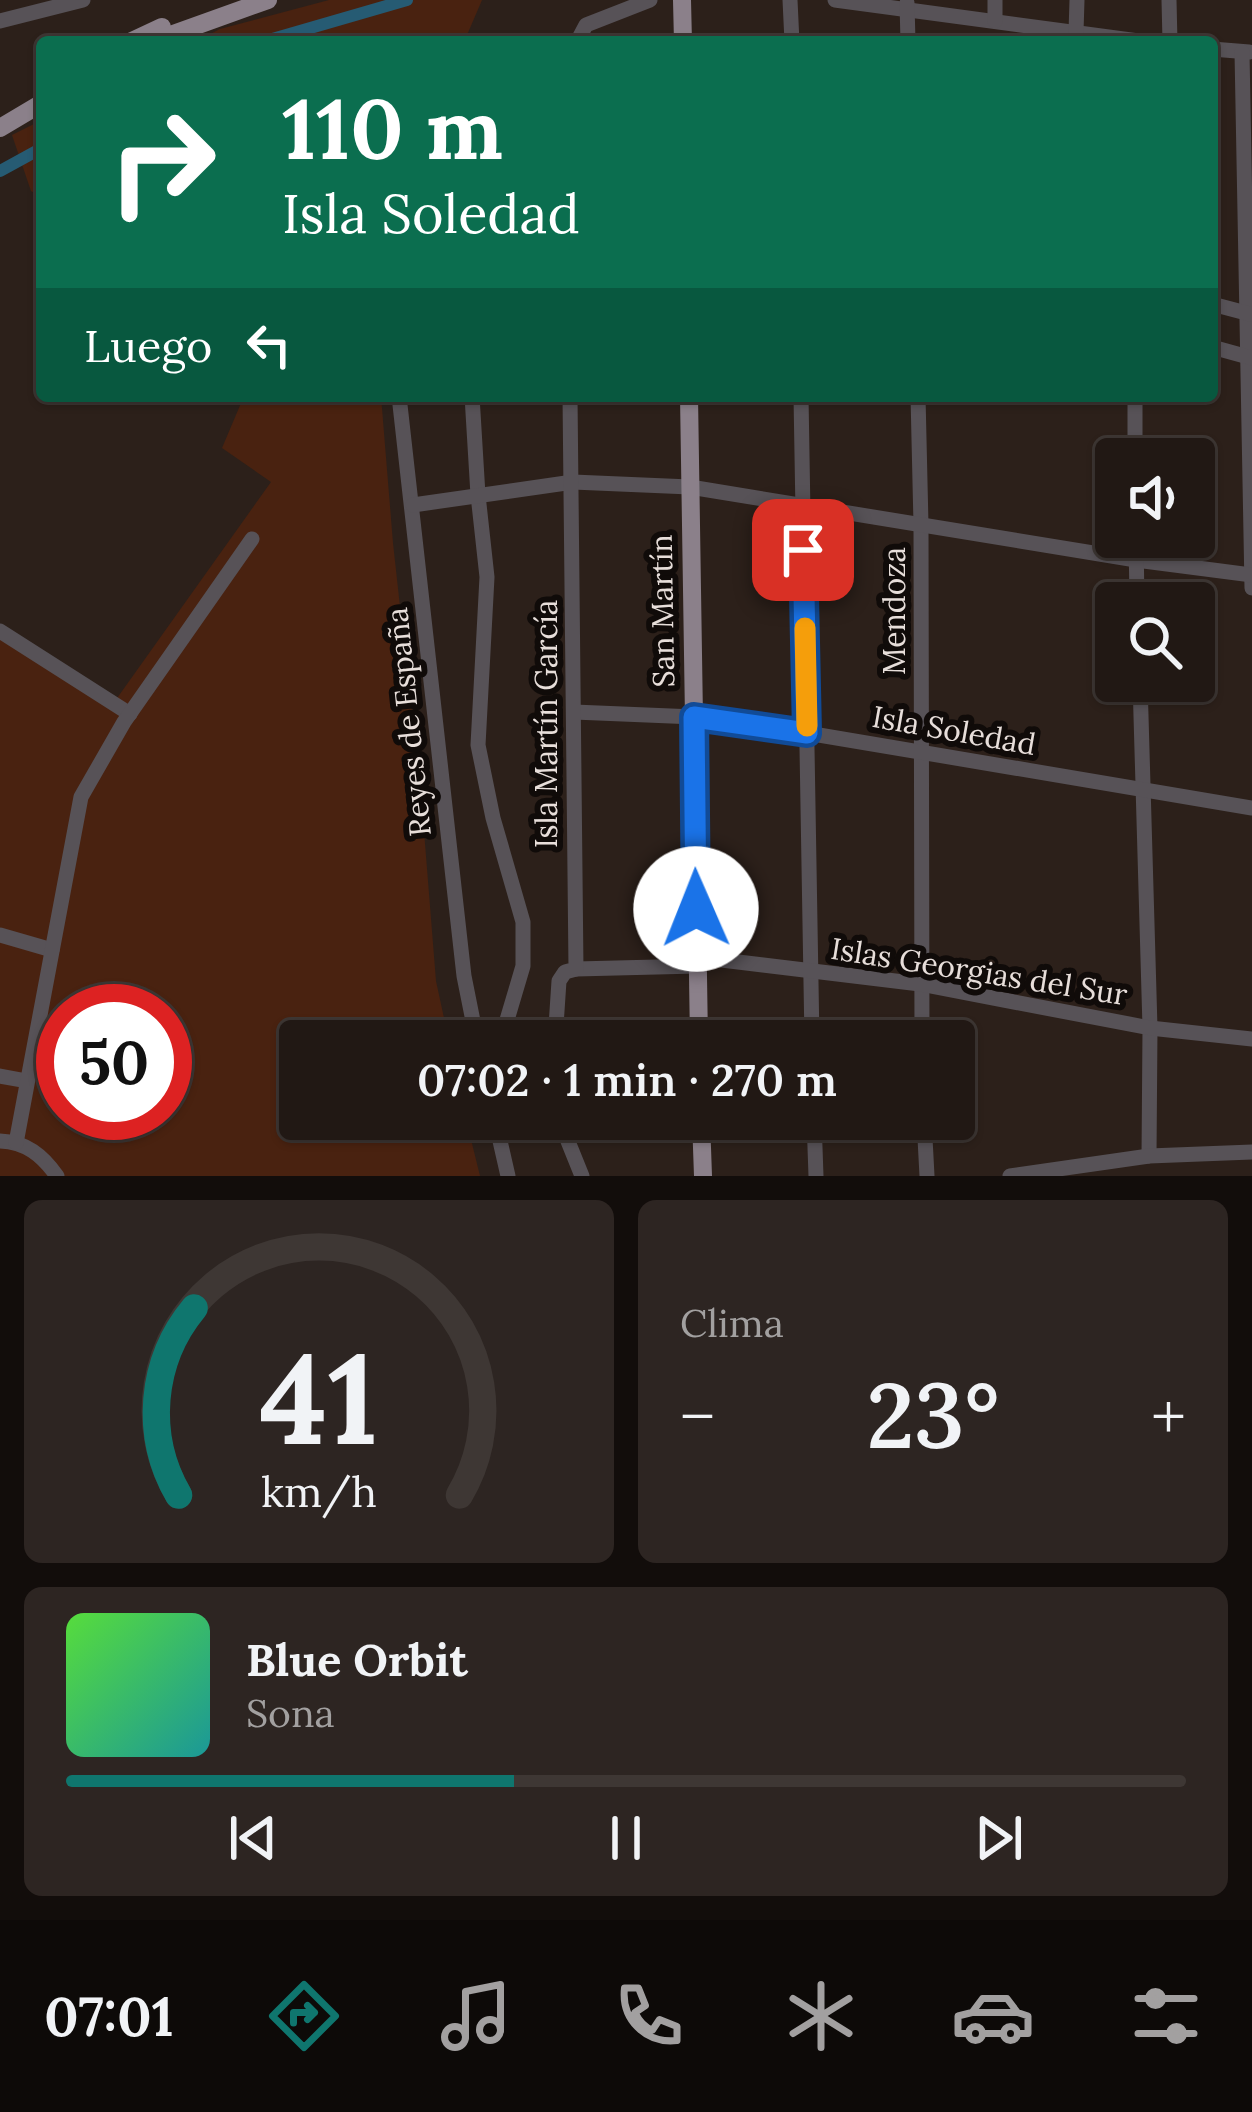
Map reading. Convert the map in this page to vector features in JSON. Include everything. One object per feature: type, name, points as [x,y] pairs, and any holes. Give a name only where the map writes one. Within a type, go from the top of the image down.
[{"type":"main road","points":[[143,36],[240,0]]},
{"type":"main road","points":[[168,36],[268,0]]},
{"type":"main road","points":[[682,0],[683,36]]},
{"type":"main road","points":[[0,116],[36,95]]},
{"type":"main road","points":[[0,128],[36,107]]},
{"type":"main road","name":"San Martín","points":[[689,402],[698,1020]]},
{"type":"main road","points":[[702,1140],[703,1176]]},
{"type":"street","points":[[0,21],[45,5],[83,0]]},
{"type":"street","points":[[580,36],[586,25],[650,0]]},
{"type":"street","points":[[790,0],[791,36]]},
{"type":"street","points":[[835,0],[907,5],[1103,36]]},
{"type":"street","points":[[994,0],[994,22]]},
{"type":"street","points":[[1076,32],[1077,0]]},
{"type":"street","points":[[1168,0],[1170,36]]},
{"type":"street","points":[[907,5],[908,36]]},
{"type":"street","points":[[1247,52],[1252,588]]},
{"type":"street","points":[[1218,305],[1249,313]]},
{"type":"street","points":[[1218,349],[1249,357]]},
{"type":"street","name":"Reyes de España","points":[[400,402],[473,1020]]},
{"type":"street","points":[[472,402],[487,577],[478,745],[523,922],[523,966],[507,1020]]},
{"type":"street","name":"Isla Martín García","points":[[557,1020],[560,981],[565,972],[576,969],[570,402]]},
{"type":"street","points":[[801,402],[811,1020]]},
{"type":"street","name":"Mendoza","points":[[918,402],[921,1020]]},
{"type":"street","points":[[1135,402],[1136,438]]},
{"type":"street","points":[[412,505],[573,482],[690,487],[1252,575]]},
{"type":"street","points":[[57,1176],[28,1147],[8,1142],[27,1081],[81,797],[130,714],[252,539]]},
{"type":"street","points":[[1136,560],[1137,582]]},
{"type":"street","points":[[0,631],[130,714]]},
{"type":"street","points":[[1141,702],[1149,1156]]},
{"type":"street","name":"Isla Soledad","points":[[574,712],[694,717],[1252,808]]},
{"type":"street","points":[[0,935],[52,950]]},
{"type":"street","name":"Islas Georgias del Sur","points":[[576,969],[697,962],[810,972],[920,984],[1150,1028],[1252,1039]]},
{"type":"street","points":[[0,1076],[27,1081]]},
{"type":"street","points":[[500,1140],[508,1176]]},
{"type":"street","points":[[567,1140],[582,1176]]},
{"type":"street","points":[[815,1140],[816,1176]]},
{"type":"street","points":[[925,1140],[926,1176]]},
{"type":"street","points":[[1010,1176],[1098,1169],[1149,1156],[1252,1152]]},
{"type":"street","points":[[1207,1176],[1210,1155]]},
{"type":"shaded area","points":[[329,0],[482,0],[467,36],[207,36]]},
{"type":"shaded area","points":[[36,123],[36,194],[31,191],[12,135]]},
{"type":"shaded area","points":[[241,402],[381,402],[436,981],[444,1020],[279,1020],[279,1140],[471,1140],[480,1176],[0,1176],[0,626],[115,701],[271,482],[222,448]]},
{"type":"waterway","points":[[283,36],[407,0]]},
{"type":"waterway","points":[[0,171],[36,151]]},
{"type":"slow traffic","points":[[805,628],[807,726]]},
{"type":"route","points":[[696,909],[694,717],[807,733],[803,550]]}]
